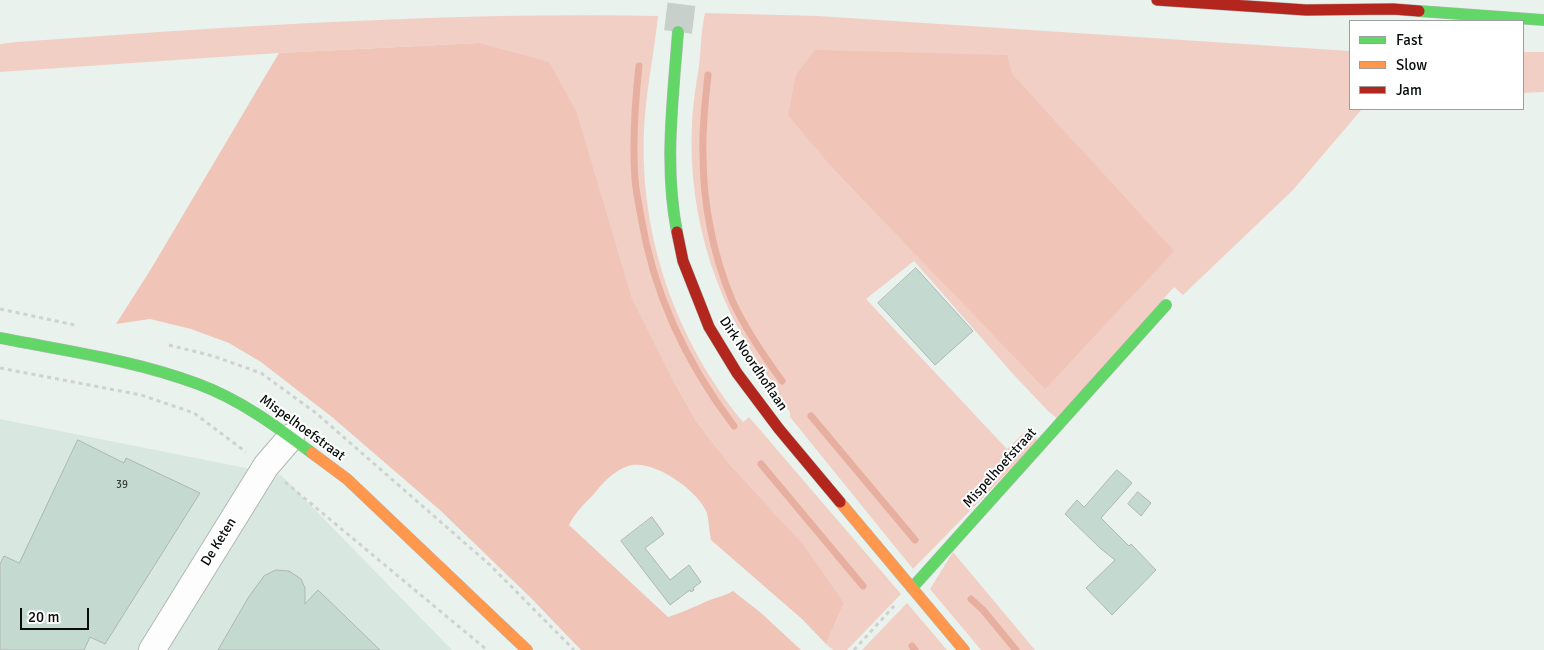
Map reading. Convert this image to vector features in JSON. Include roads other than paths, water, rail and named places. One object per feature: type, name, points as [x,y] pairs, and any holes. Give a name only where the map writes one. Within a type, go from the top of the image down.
[{"type":"main road","points":[[1157,0],[1306,10],[1393,9],[1544,20]]},
{"type":"main road","points":[[1393,9],[1449,2]]},
{"type":"main road","name":"Dirk Noordhoflaan","points":[[678,32],[670,150],[673,210],[683,262],[709,327],[738,373],[780,429],[964,650]]},
{"type":"main road","name":"Mispelhoefstraat","points":[[912,588],[1166,305]]},
{"type":"main road","name":"Mispelhoefstraat","points":[[0,338],[149,367],[199,384],[244,405],[347,479],[527,650]]},
{"type":"street","name":"De Keten","points":[[152,650],[266,466],[291,437]]},
{"type":"waterway","points":[[639,66],[634,122],[635,179],[654,274],[674,328],[687,353],[701,378],[734,426]]},
{"type":"waterway","points":[[708,75],[703,125],[703,173],[714,247],[725,283],[737,311],[755,342],[782,381]]},
{"type":"waterway","points":[[811,416],[915,540]]},
{"type":"waterway","points":[[761,464],[863,586]]},
{"type":"waterway","points":[[971,599],[983,610],[1016,650]]},
{"type":"waterway","points":[[912,646],[915,650]]},
{"type":"tunnel","points":[[678,32],[682,0]]}]
